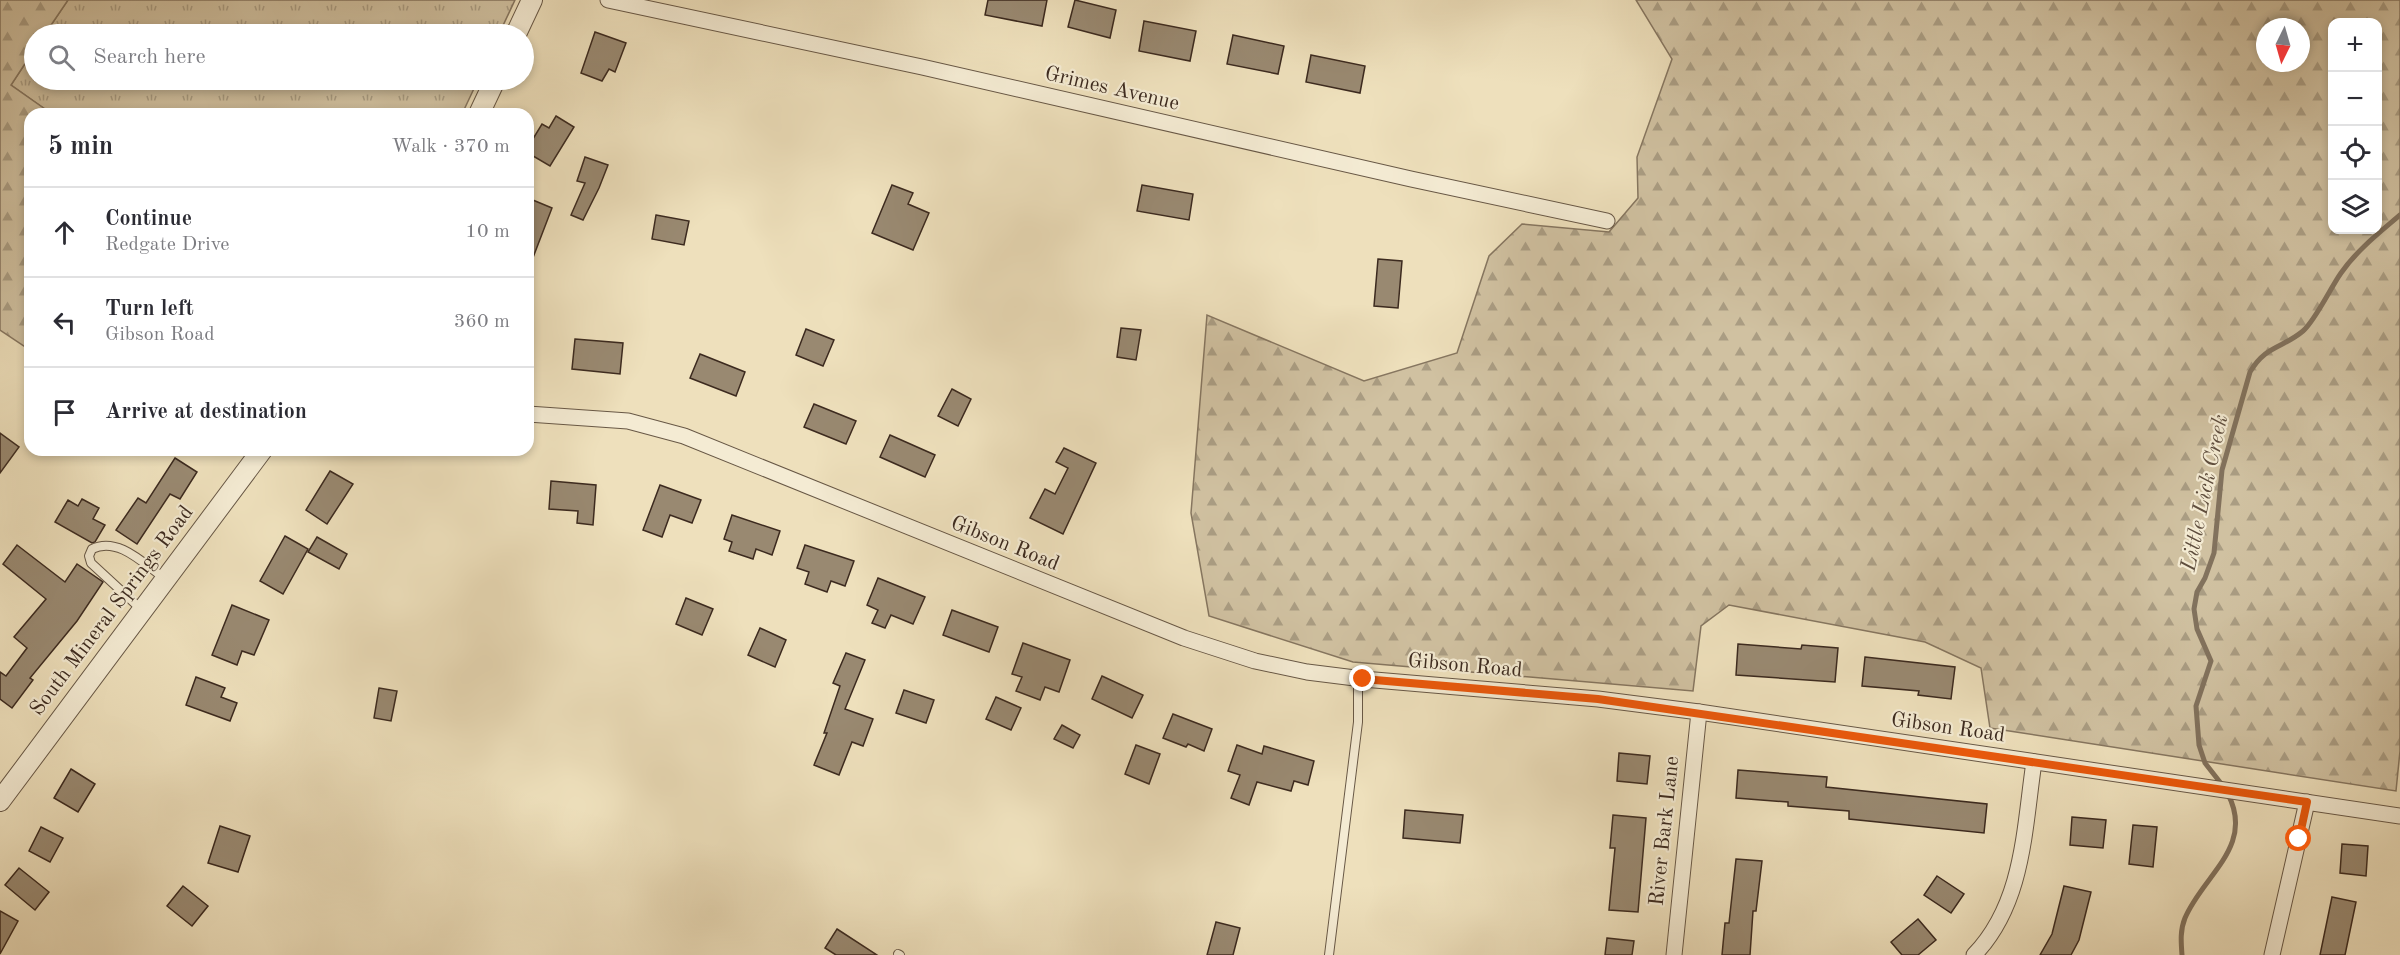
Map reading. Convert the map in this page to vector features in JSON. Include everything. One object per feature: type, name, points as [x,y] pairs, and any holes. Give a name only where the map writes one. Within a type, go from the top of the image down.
[{"type":"street","points":[[520,24],[531,0]]},
{"type":"street","name":"Grimes Avenue","points":[[608,0],[922,67],[1411,180],[1607,221]]},
{"type":"street","points":[[482,108],[490,90]]},
{"type":"street","name":"Gibson Road","points":[[534,414],[628,421],[658,428],[723,451],[1184,638],[1255,661],[1358,679],[1598,699],[1699,712],[2400,816]]},
{"type":"street","name":"South Mineral Springs Road","points":[[0,801],[258,456]]},
{"type":"street","name":"River Bark Lane","points":[[1674,955],[1699,712]]},
{"type":"street","points":[[1974,955],[1997,926],[2009,902],[2017,876],[2034,762]]},
{"type":"street","points":[[2272,955],[2307,802]]},
{"type":"lane","points":[[142,610],[91,563],[89,556],[92,549],[107,543],[122,548],[166,579]]},
{"type":"lane","points":[[1329,955],[1358,722],[1358,679]]},
{"type":"green space","points":[[0,0],[68,0],[52,24],[24,24],[24,65],[11,85],[44,108],[24,108],[24,346],[0,330]]},
{"type":"green space","points":[[68,0],[515,0],[504,24],[52,24]]},
{"type":"green space","points":[[1636,0],[2400,0],[2400,751],[2396,791],[1990,728],[1981,668],[1925,642],[1729,605],[1701,626],[1693,691],[1353,662],[1209,616],[1191,513],[1207,315],[1364,381],[1457,353],[1489,256],[1522,224],[1609,232],[1638,198],[1637,157],[1672,59]]},
{"type":"green space","points":[[24,65],[24,90],[473,90],[465,108],[44,108],[11,85]]},
{"type":"building","points":[[988,0],[1047,0],[1042,26],[985,15]]},
{"type":"building","points":[[1075,0],[1116,10],[1110,38],[1068,27]]},
{"type":"building","points":[[1144,21],[1196,31],[1190,61],[1139,51]]},
{"type":"building","points":[[595,32],[626,43],[615,72],[609,69],[602,81],[581,73]]},
{"type":"building","points":[[1233,35],[1284,46],[1278,74],[1227,64]]},
{"type":"building","points":[[1311,55],[1365,66],[1360,93],[1306,82]]},
{"type":"building","points":[[556,116],[574,127],[550,166],[534,157],[534,137],[542,124],[549,128]]},
{"type":"building","points":[[585,157],[608,165],[583,220],[571,215],[585,183],[577,181]]},
{"type":"building","points":[[892,185],[913,193],[908,204],[929,213],[913,250],[872,233]]},
{"type":"building","points":[[1142,185],[1193,194],[1189,220],[1137,211]]},
{"type":"building","points":[[534,200],[552,208],[534,255]]},
{"type":"building","points":[[656,215],[689,221],[684,245],[652,239]]},
{"type":"building","points":[[1378,259],[1402,261],[1398,308],[1374,306]]},
{"type":"building","points":[[1121,328],[1141,330],[1136,360],[1117,357]]},
{"type":"building","points":[[806,329],[834,340],[823,366],[796,355]]},
{"type":"building","points":[[575,339],[623,343],[620,374],[572,369]]},
{"type":"building","points":[[700,354],[745,372],[736,396],[690,378]]},
{"type":"building","points":[[952,389],[971,399],[958,426],[938,416]]},
{"type":"building","points":[[814,404],[856,421],[846,444],[804,427]]},
{"type":"building","points":[[0,433],[19,447],[0,473]]},
{"type":"building","points":[[890,435],[935,455],[925,477],[880,457]]},
{"type":"building","points":[[1064,448],[1096,463],[1063,534],[1030,518],[1045,489],[1055,494],[1068,468],[1056,462]]},
{"type":"building","points":[[175,458],[197,472],[180,499],[170,494],[137,544],[116,530],[138,498],[146,503]]},
{"type":"building","points":[[330,471],[353,484],[327,524],[306,510]]},
{"type":"building","points":[[551,481],[596,485],[593,525],[577,523],[578,511],[549,509]]},
{"type":"building","points":[[660,485],[701,500],[692,523],[670,515],[662,537],[643,530]]},
{"type":"building","points":[[82,499],[99,508],[93,519],[105,525],[95,542],[92,543],[55,522],[68,500],[78,506]]},
{"type":"building","points":[[732,515],[780,531],[772,555],[756,549],[753,559],[729,551],[732,542],[724,539]]},
{"type":"building","points":[[285,536],[308,549],[283,594],[260,581]]},
{"type":"building","points":[[317,537],[347,554],[339,569],[308,552]]},
{"type":"building","points":[[17,545],[65,582],[77,564],[103,582],[77,621],[30,678],[33,680],[12,708],[0,699],[0,672],[6,676],[27,648],[14,637],[46,599],[3,564]]},
{"type":"building","points":[[805,545],[854,561],[845,586],[831,581],[827,592],[805,584],[809,572],[797,568]]},
{"type":"building","points":[[878,578],[925,597],[913,624],[891,615],[885,628],[872,623],[878,610],[867,605]]},
{"type":"building","points":[[686,598],[713,609],[702,635],[676,624]]},
{"type":"building","points":[[232,605],[269,620],[254,655],[242,651],[237,665],[212,655]]},
{"type":"building","points":[[952,610],[998,627],[989,652],[943,635]]},
{"type":"building","points":[[760,628],[786,640],[775,667],[748,655]]},
{"type":"building","points":[[1023,643],[1070,660],[1059,692],[1045,687],[1040,700],[1016,691],[1022,677],[1012,674]]},
{"type":"building","points":[[1738,644],[1801,649],[1802,645],[1838,648],[1835,682],[1736,675]]},
{"type":"building","points":[[846,653],[865,660],[845,709],[873,719],[863,746],[852,742],[839,775],[814,765],[827,733],[824,733],[840,686],[833,683]]},
{"type":"building","points":[[1865,657],[1955,667],[1951,699],[1918,695],[1919,691],[1862,686]]},
{"type":"building","points":[[1102,676],[1143,695],[1132,718],[1092,699]]},
{"type":"building","points":[[196,677],[225,688],[221,697],[237,703],[230,721],[186,705]]},
{"type":"building","points":[[379,688],[397,691],[391,721],[374,718]]},
{"type":"building","points":[[904,690],[934,700],[926,723],[896,713]]},
{"type":"building","points":[[996,697],[1021,708],[1011,730],[986,719]]},
{"type":"building","points":[[1173,714],[1212,729],[1204,751],[1188,744],[1186,747],[1163,738]]},
{"type":"building","points":[[1062,725],[1080,735],[1073,748],[1054,739]]},
{"type":"building","points":[[1136,745],[1160,754],[1149,784],[1125,774]]},
{"type":"building","points":[[1237,745],[1262,754],[1264,746],[1314,761],[1308,785],[1294,781],[1291,791],[1257,782],[1249,805],[1231,798],[1240,775],[1228,771]]},
{"type":"building","points":[[1619,753],[1650,756],[1647,784],[1617,781]]},
{"type":"building","points":[[71,769],[95,784],[78,812],[54,798]]},
{"type":"building","points":[[1738,770],[1827,777],[1826,787],[1987,804],[1984,833],[1849,819],[1849,811],[1788,806],[1788,802],[1736,798]]},
{"type":"building","points":[[1405,810],[1463,815],[1460,843],[1403,838]]},
{"type":"building","points":[[1613,815],[1646,818],[1638,912],[1609,910],[1615,848],[1610,848]]},
{"type":"building","points":[[2072,817],[2106,820],[2103,848],[2070,845]]},
{"type":"building","points":[[2133,825],[2157,827],[2153,867],[2129,864]]},
{"type":"building","points":[[220,826],[250,836],[238,872],[208,863]]},
{"type":"building","points":[[41,827],[63,838],[50,862],[29,851]]},
{"type":"building","points":[[2342,844],[2368,846],[2366,876],[2340,873]]},
{"type":"building","points":[[1736,859],[1762,861],[1756,911],[1753,911],[1750,955],[1722,955],[1725,923],[1729,923]]},
{"type":"building","points":[[19,868],[49,892],[35,910],[5,885]]},
{"type":"building","points":[[1937,876],[1964,894],[1951,913],[1924,895]]},
{"type":"building","points":[[183,886],[208,906],[192,926],[167,906]]},
{"type":"building","points":[[2064,886],[2091,892],[2079,940],[2071,955],[2040,955],[2052,934]]},
{"type":"building","points":[[2332,897],[2356,902],[2345,955],[2320,955]]},
{"type":"building","points":[[0,911],[18,921],[0,954]]},
{"type":"building","points":[[1918,919],[1936,940],[1918,955],[1902,955],[1891,942]]},
{"type":"building","points":[[1216,922],[1240,928],[1233,955],[1207,955]]},
{"type":"building","points":[[837,929],[877,955],[836,955],[825,948]]},
{"type":"building","points":[[1607,938],[1634,941],[1632,955],[1605,955]]},
{"type":"waterway","name":"Little Lick Creek","points":[[2223,786],[2205,763],[2199,745],[2196,706],[2211,661],[2197,629],[2194,609],[2197,592],[2214,553],[2222,470],[2250,372],[2262,357],[2296,337],[2308,326],[2347,265],[2400,215]]},
{"type":"waterway","name":"Little Lick Creek","points":[[2182,955],[2181,941],[2185,918],[2231,845],[2235,830],[2235,813],[2228,794]]},
{"type":"route","points":[[1363,679],[1598,699],[1699,712],[2307,802],[2299,839]]}]
